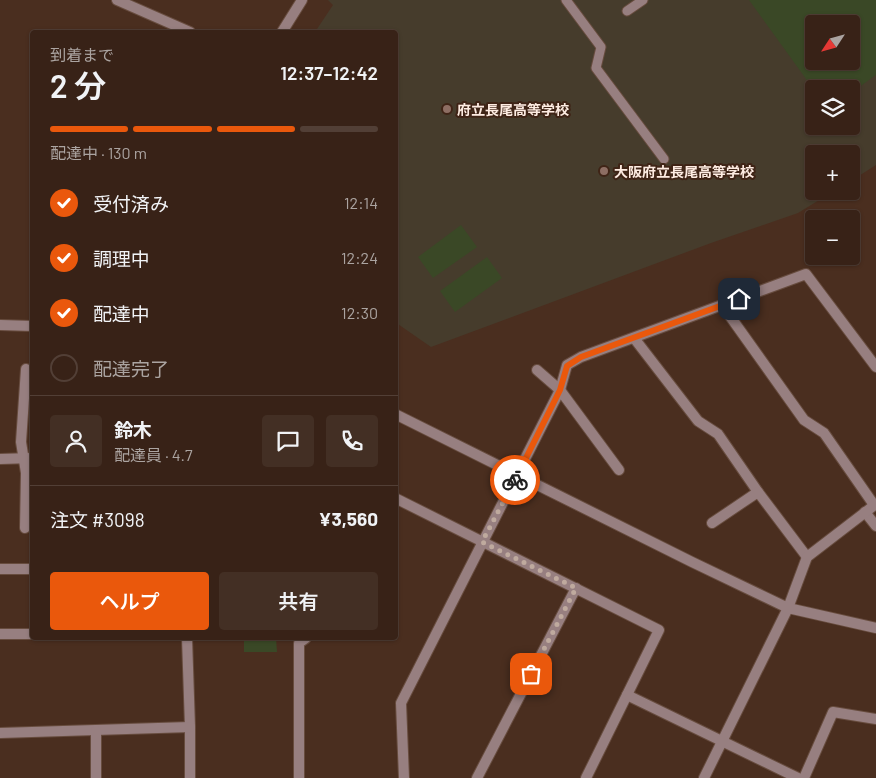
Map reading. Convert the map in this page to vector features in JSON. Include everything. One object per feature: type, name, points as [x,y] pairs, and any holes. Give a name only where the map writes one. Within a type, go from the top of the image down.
[{"type":"street","points":[[119,0],[186,30]]},
{"type":"street","points":[[283,30],[302,0]]},
{"type":"street","points":[[404,778],[401,702],[560,390],[567,366],[581,357],[806,274],[876,367]]},
{"type":"street","points":[[704,778],[788,608],[807,557],[875,504],[824,434],[804,420],[722,306]]},
{"type":"street","points":[[0,325],[30,326]]},
{"type":"street","points":[[634,338],[698,421],[718,434],[758,492],[807,557]]},
{"type":"street","points":[[25,528],[28,458],[21,442],[26,370]]},
{"type":"street","points":[[537,370],[560,390],[620,470]]},
{"type":"street","points":[[398,415],[788,608],[876,628]]},
{"type":"street","points":[[0,459],[28,458]]},
{"type":"street","points":[[712,523],[758,492]]},
{"type":"street","points":[[398,500],[659,630],[586,778]]},
{"type":"street","points":[[865,512],[876,526]]},
{"type":"street","points":[[0,569],[30,569]]},
{"type":"street","points":[[477,778],[576,588]]},
{"type":"street","points":[[0,634],[30,634]]},
{"type":"street","points":[[187,640],[190,778]]},
{"type":"street","points":[[299,778],[300,643],[304,640]]},
{"type":"street","points":[[627,695],[798,778]]},
{"type":"street","points":[[804,778],[833,712],[876,719]]},
{"type":"street","points":[[0,733],[190,727]]},
{"type":"street","points":[[96,731],[96,778]]},
{"type":"lane","points":[[566,0],[600,47],[596,68],[664,159]]},
{"type":"lane","points":[[627,11],[643,0]]},
{"type":"shaded area","name":"大阪府立長尾高等学校","points":[[328,0],[876,0],[876,165],[860,175],[860,145],[805,145],[805,200],[819,200],[798,213],[711,243],[431,347],[398,324],[398,30],[316,30],[333,5]]},
{"type":"green space","points":[[749,0],[876,0],[876,75],[860,87],[860,80],[807,80]]},
{"type":"green space","points":[[461,225],[477,247],[433,278],[418,257]]},
{"type":"green space","points":[[487,257],[502,278],[455,312],[440,291]]},
{"type":"green space","points":[[244,640],[276,640],[277,652],[244,652]]},
{"type":"way so far","points":[[515,480],[482,542],[576,588],[531,674]]},
{"type":"place","name":"府立長尾高等学校","points":[[447,109]]},
{"type":"place","name":"大阪府立長尾高等学校","points":[[604,171]]},
{"type":"route","points":[[515,480],[560,390],[567,366],[581,357],[739,299]]}]
